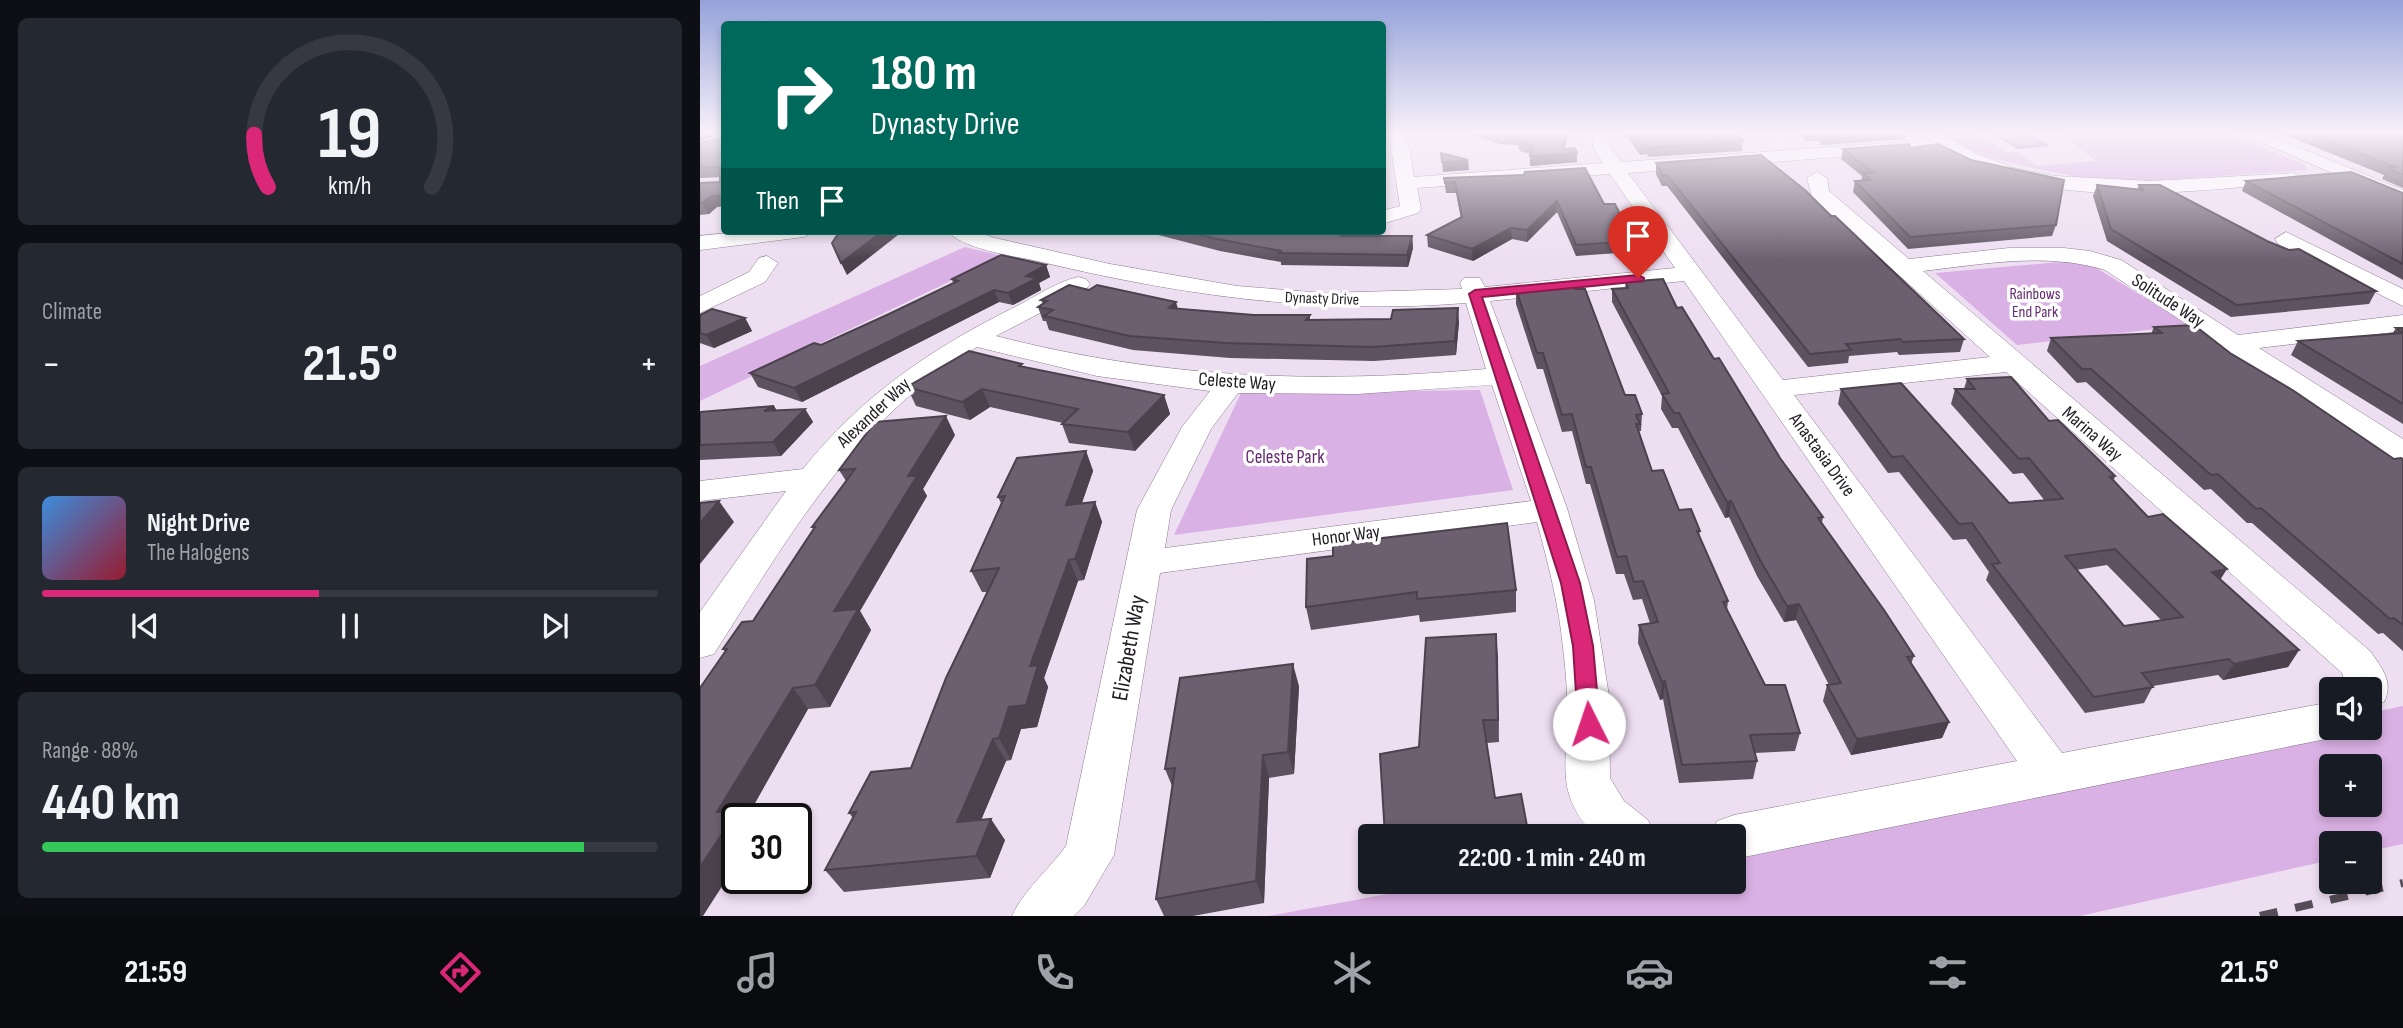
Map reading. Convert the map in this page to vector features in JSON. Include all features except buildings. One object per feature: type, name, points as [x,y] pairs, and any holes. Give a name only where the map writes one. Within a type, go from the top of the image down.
[{"type":"street","points":[[1386,217],[1411,209],[1406,175]]},
{"type":"street","points":[[1408,183],[1531,175]]},
{"type":"street","name":"Anastasia Drive","points":[[1620,175],[2052,775]]},
{"type":"street","points":[[2032,175],[2061,181],[2153,188],[2323,175]]},
{"type":"street","points":[[2349,175],[2403,197]]},
{"type":"street","name":"Marina Way","points":[[1816,178],[1819,193],[2356,662],[2366,677]]},
{"type":"street","points":[[700,230],[721,229]]},
{"type":"street","points":[[700,243],[769,235]]},
{"type":"street","name":"Dynasty Drive","points":[[968,235],[984,242],[1111,266],[1227,293],[1323,300],[1389,300],[1474,289],[1690,269]]},
{"type":"street","name":"Dynasty Drive","points":[[1007,235],[1111,266]]},
{"type":"street","points":[[2286,239],[2403,299]]},
{"type":"street","name":"Solitude Way","points":[[1902,267],[2061,252],[2091,256],[2113,265],[2403,453]]},
{"type":"street","points":[[700,306],[757,277],[767,263]]},
{"type":"street","name":"Alexander Way","points":[[700,643],[812,478],[841,440],[885,399],[936,360],[1111,266]]},
{"type":"street","points":[[1474,289],[1571,583],[1583,646],[1589,724],[1586,770],[1594,796],[1614,824]]},
{"type":"street","points":[[2234,343],[2403,323]]},
{"type":"street","name":"Celeste Way","points":[[975,339],[1116,371],[1271,385],[1429,383],[1502,376]]},
{"type":"street","points":[[1774,389],[2011,363]]},
{"type":"street","name":"Elizabeth Way","points":[[1038,916],[1066,888],[1089,855],[1154,510],[1197,427],[1232,382]]},
{"type":"street","points":[[700,491],[812,478]]},
{"type":"street","name":"Honor Way","points":[[1144,563],[1548,510]]},
{"type":"street","points":[[1746,835],[2319,721]]},
{"type":"green space","points":[[2066,175],[2238,175],[2148,181]]},
{"type":"green space","points":[[965,247],[1003,256],[700,401],[700,366]]},
{"type":"green space","name":"Rainbows End Park","points":[[2083,260],[2190,325],[2017,345],[1935,273]]},
{"type":"green space","name":"Celeste Park","points":[[1480,390],[1513,490],[1174,535],[1241,393]]},
{"type":"green space","points":[[2403,706],[2403,844],[2382,848],[2382,831],[2319,831],[2319,863],[2080,916],[1268,916],[1387,894],[1746,894],[1746,827],[2319,722],[2319,740],[2382,740],[2382,710]]},
{"type":"railway","points":[[2260,916],[2403,883]]},
{"type":"route","points":[[1589,724],[1583,646],[1571,583],[1475,294],[1638,278]]}]
